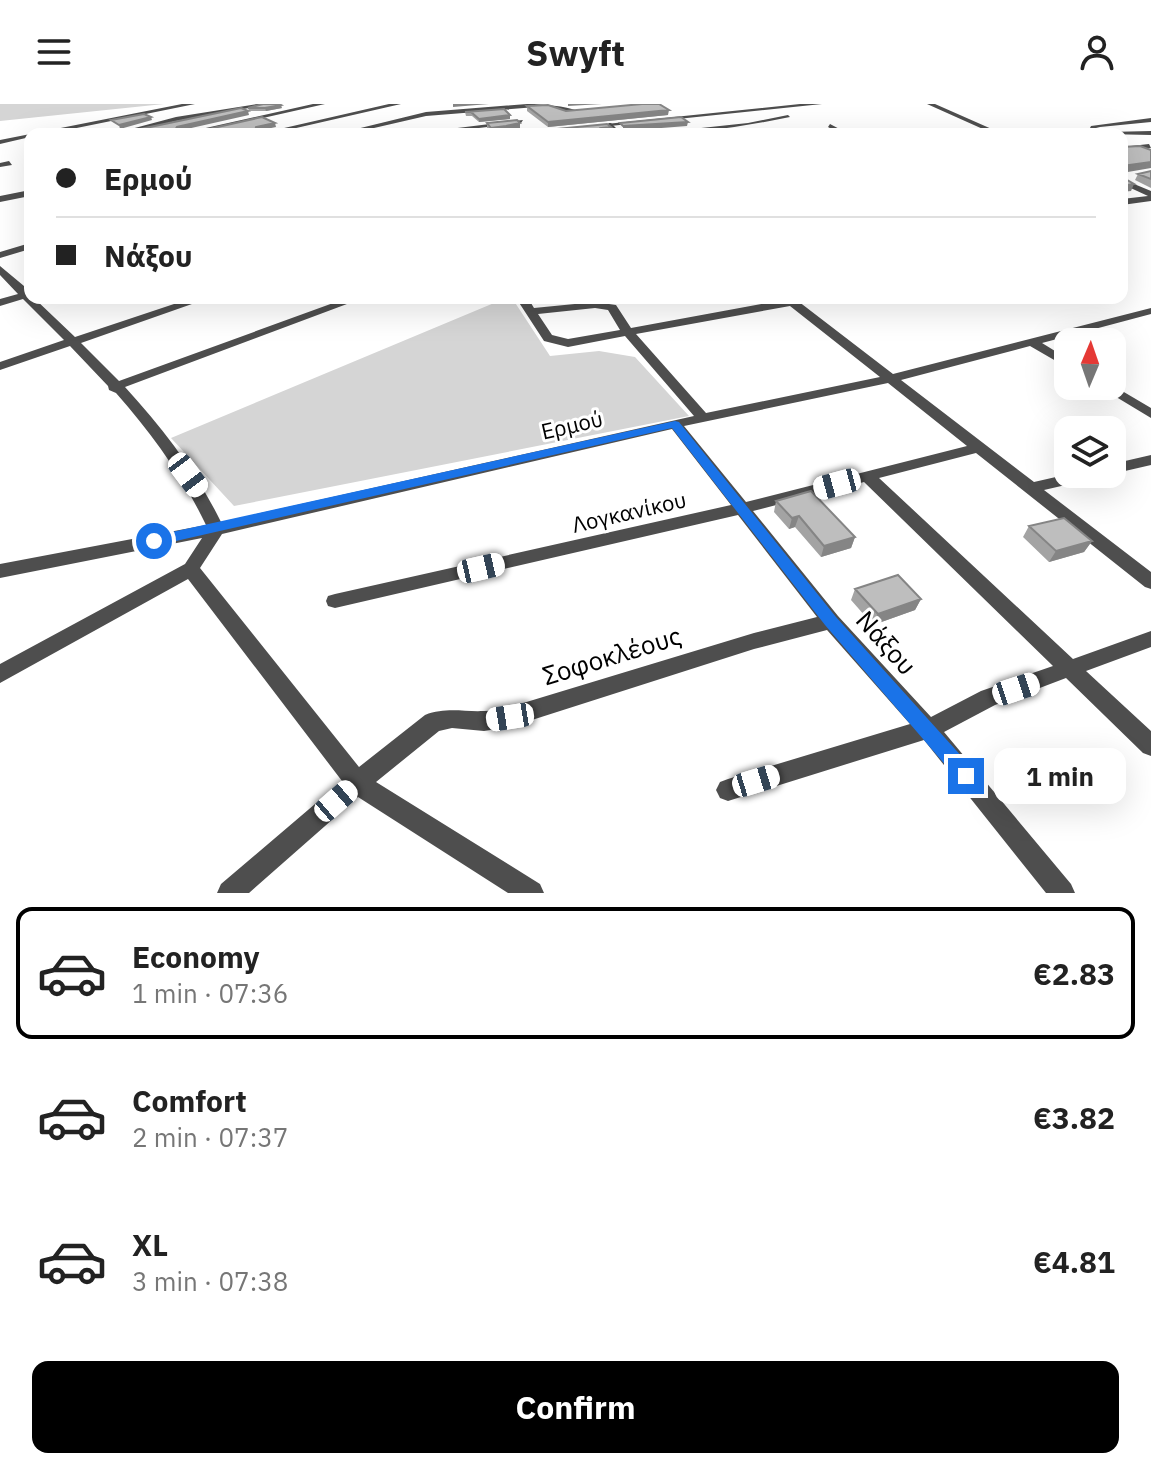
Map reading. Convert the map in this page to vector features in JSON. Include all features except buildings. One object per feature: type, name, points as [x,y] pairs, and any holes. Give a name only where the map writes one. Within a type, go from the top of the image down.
[{"type":"street","points":[[68,128],[192,104]]},
{"type":"street","points":[[142,128],[176,119],[269,104]]},
{"type":"street","points":[[207,128],[297,106],[322,104]]},
{"type":"street","points":[[288,128],[400,104],[411,117]]},
{"type":"street","points":[[423,105],[445,104]]},
{"type":"street","points":[[368,128],[411,117],[550,104],[561,111],[590,110]]},
{"type":"street","points":[[570,128],[819,104]]},
{"type":"street","points":[[933,105],[957,104]]},
{"type":"street","points":[[933,105],[986,128]]},
{"type":"street","points":[[297,106],[331,128]]},
{"type":"street","points":[[1093,128],[1151,120]]},
{"type":"street","points":[[462,128],[521,121]]},
{"type":"street","points":[[99,122],[110,128]]},
{"type":"street","points":[[830,126],[834,128]]},
{"type":"street","points":[[1128,133],[1151,133]]},
{"type":"street","points":[[0,142],[24,136]]},
{"type":"street","points":[[1128,148],[1149,146]]},
{"type":"street","points":[[1128,177],[1136,175]]},
{"type":"street","points":[[1128,183],[1151,196]]},
{"type":"street","points":[[0,199],[24,194]]},
{"type":"street","points":[[1128,201],[1151,196]]},
{"type":"street","points":[[0,255],[24,248]]},
{"type":"street","points":[[0,269],[24,291]]},
{"type":"street","points":[[0,303],[24,295]]},
{"type":"street","points":[[0,674],[191,569],[216,529],[201,493],[161,438],[36,304]]},
{"type":"street","points":[[0,366],[185,304]]},
{"type":"street","points":[[114,387],[341,304]]},
{"type":"street","points":[[525,304],[548,338],[568,343],[629,334],[771,304]]},
{"type":"street","points":[[795,304],[1151,582]]},
{"type":"street","points":[[530,312],[595,305],[612,307],[629,334],[703,418]]},
{"type":"street","name":"Ερμού","points":[[0,571],[216,529],[675,424],[889,379],[1151,311]]},
{"type":"street","points":[[1032,342],[1054,355]]},
{"type":"street","points":[[1126,399],[1151,414]]},
{"type":"street","name":"Νάξου","points":[[675,424],[831,621],[928,729],[1062,893]]},
{"type":"street","name":"Λογκανίκου","points":[[335,601],[744,508],[977,448]]},
{"type":"street","points":[[1126,466],[1151,460]]},
{"type":"street","points":[[867,476],[1151,746]]},
{"type":"street","points":[[1031,488],[1054,483]]},
{"type":"street","points":[[191,569],[357,783],[531,893]]},
{"type":"street","name":"Σοφοκλέους","points":[[230,893],[433,722],[452,718],[484,721],[510,717],[754,641],[831,621]]},
{"type":"street","points":[[728,790],[928,729],[988,698],[1071,671],[1151,639]]},
{"type":"lane","points":[[708,128],[788,116],[770,108]]},
{"type":"lane","points":[[609,124],[613,128]]},
{"type":"shaded area","points":[[0,104],[164,104],[0,121]]},
{"type":"shaded area","points":[[492,304],[516,304],[550,356],[599,351],[635,357],[689,416],[234,506],[171,438]]},
{"type":"route","points":[[154,541],[675,424],[831,621],[966,776]]}]
